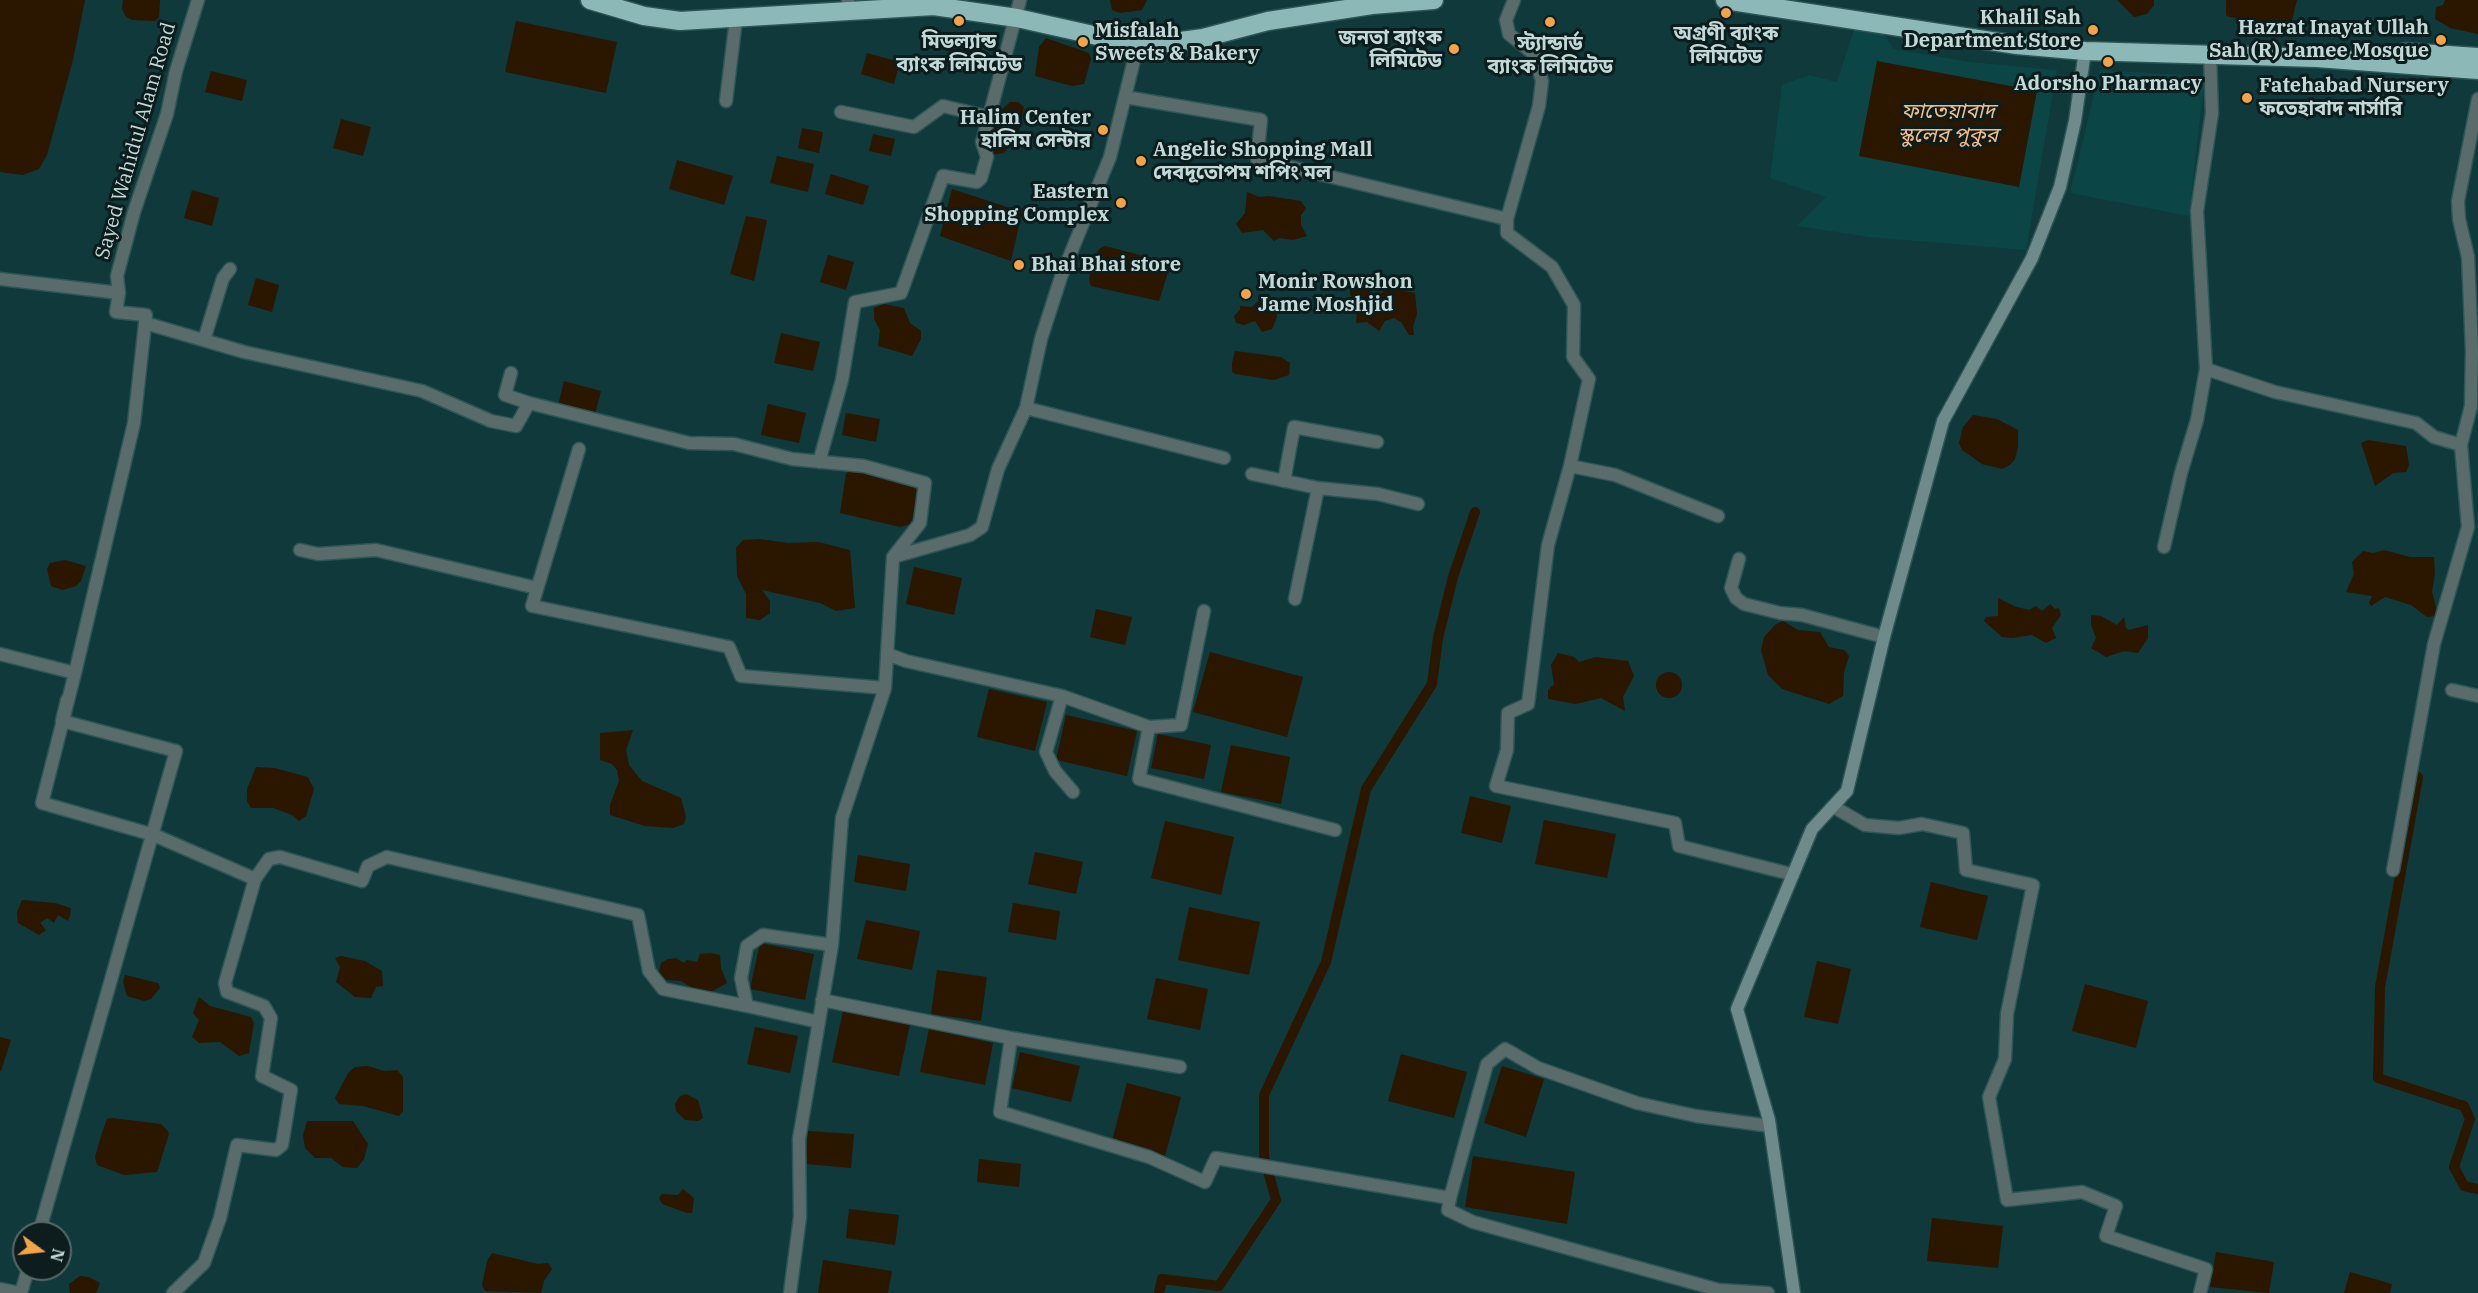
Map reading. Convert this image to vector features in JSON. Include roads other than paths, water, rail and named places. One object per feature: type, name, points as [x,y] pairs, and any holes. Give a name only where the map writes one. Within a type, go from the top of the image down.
[{"type":"highway","points":[[590,0],[646,11],[680,21],[736,19],[885,7],[1018,9],[1138,44],[1182,42],[1268,21],[1372,5],[1434,0]]},
{"type":"highway","points":[[625,0],[646,11],[682,11],[854,0]]},
{"type":"highway","points":[[965,0],[1018,9],[1133,35],[1162,37],[1214,30],[1255,15],[1344,0]]},
{"type":"highway","points":[[1725,0],[1945,36],[2017,45],[2085,51],[2317,58],[2478,70]]},
{"type":"highway","points":[[1783,0],[1985,36],[2044,41],[2358,49],[2478,57]]},
{"type":"street","name":"Sayed Wahidul Alam Road","points":[[119,293],[117,276],[134,212],[160,138],[198,0]]},
{"type":"street","points":[[1514,0],[1506,20],[1509,34],[1535,55],[1542,81],[1539,106],[1507,219],[1507,233],[1552,267],[1574,306],[1573,357],[1589,379],[1570,466],[1546,556],[1528,704],[1508,713],[1507,750],[1496,786],[1675,824],[1679,846],[1791,874]]},
{"type":"street","points":[[819,462],[842,380],[855,302],[901,293],[943,176],[977,182],[981,178],[987,157],[982,142],[1018,9]]},
{"type":"street","points":[[726,101],[736,19]]},
{"type":"street","points":[[893,557],[970,535],[982,526],[999,469],[1026,408],[1041,339],[1061,277],[1110,158],[1138,44]]},
{"type":"street","points":[[1794,1293],[1770,1126],[1737,1009],[1791,874],[1812,829],[1847,791],[1884,637],[1943,421],[2032,258],[2060,187],[2075,121],[2085,51]]},
{"type":"street","points":[[2164,547],[2181,473],[2197,420],[2206,369],[2197,211],[2212,113],[2210,55]]},
{"type":"street","points":[[1125,98],[1261,120],[1257,159],[1507,219]]},
{"type":"street","points":[[2393,870],[2434,644],[2468,527],[2462,445],[2471,406],[2472,351],[2468,256],[2459,219],[2458,201],[2478,99]]},
{"type":"street","points":[[841,112],[914,127],[944,106],[989,117]]},
{"type":"street","points":[[204,340],[223,278],[230,269]]},
{"type":"street","points":[[0,279],[119,293],[116,312],[146,315],[134,423],[62,721]]},
{"type":"street","points":[[145,323],[204,340],[422,391],[491,421],[516,426],[529,403]]},
{"type":"street","points":[[2206,369],[2275,392],[2416,423],[2434,437],[2462,445]]},
{"type":"street","points":[[511,373],[505,395],[529,403],[689,442],[734,444],[792,459],[864,466],[925,483],[920,523],[893,557],[885,687],[842,818],[832,945],[799,1139],[800,1217],[790,1293]]},
{"type":"street","points":[[1026,408],[1224,458]]},
{"type":"street","points":[[1284,481],[1294,427],[1377,442]]},
{"type":"street","points":[[579,449],[532,606],[729,647],[741,676],[885,687]]},
{"type":"street","points":[[1570,466],[1615,475],[1718,516]]},
{"type":"street","points":[[1252,474],[1318,488],[1378,494],[1418,504]]},
{"type":"street","points":[[1295,599],[1318,488]]},
{"type":"street","points":[[300,550],[318,554],[376,550],[537,588]]},
{"type":"street","points":[[1739,559],[1731,588],[1736,598],[1744,604],[1780,613],[1803,615],[1884,637]]},
{"type":"street","points":[[887,654],[906,661],[1062,696],[1149,727],[1181,725],[1204,611]]},
{"type":"street","points":[[0,654],[75,673]]},
{"type":"street","points":[[2452,690],[2478,696]]},
{"type":"street","points":[[1062,696],[1046,752],[1055,771],[1073,792]]},
{"type":"street","points":[[67,700],[42,803],[154,835],[255,879]]},
{"type":"street","points":[[42,1221],[176,751],[62,721]]},
{"type":"street","points":[[1149,727],[1139,778],[1335,830]]},
{"type":"street","points":[[1834,807],[1865,825],[1899,828],[1922,824],[1963,833],[1966,870],[2033,885],[2007,1014],[2005,1059],[1989,1097],[2007,1200],[2082,1192],[2116,1206],[2106,1236],[2206,1269],[2200,1293]]},
{"type":"street","points":[[173,1293],[204,1263],[220,1218],[237,1146],[276,1150],[282,1145],[291,1090],[262,1076],[271,1018],[264,1006],[227,992],[225,983],[255,879],[269,859],[280,857],[362,880],[368,866],[387,856],[638,915],[649,971],[663,989],[819,1022]]},
{"type":"street","points":[[747,1006],[741,978],[747,946],[763,935],[832,945]]},
{"type":"street","points":[[822,1000],[1011,1038],[1180,1067]]},
{"type":"street","points":[[1011,1038],[1000,1112],[1149,1157],[1205,1182],[1216,1158],[1450,1198]]},
{"type":"street","points":[[1768,1293],[1719,1290],[1473,1222],[1448,1210],[1487,1064],[1505,1049],[1538,1068],[1637,1103],[1696,1116],[1770,1126]]},
{"type":"street","points":[[0,1289],[21,1293]]},
{"type":"water","points":[[0,0],[85,0],[73,60],[47,155],[39,169],[23,175],[0,172]]},
{"type":"water","points":[[123,0],[160,0],[159,17],[155,21],[132,20],[126,17],[122,9]]},
{"type":"water","points":[[1110,0],[1147,0],[1142,10],[1120,13],[1112,10]]},
{"type":"water","points":[[2117,0],[2154,0],[2154,5],[2147,14],[2134,17]]},
{"type":"water","points":[[2226,0],[2297,0],[2292,20],[2288,25],[2229,17],[2226,15]]},
{"type":"water","points":[[2445,0],[2478,0],[2478,34],[2450,28],[2435,19],[2436,7],[2443,5]]},
{"type":"water","points":[[516,21],[617,42],[606,93],[505,72]]},
{"type":"water","points":[[1046,38],[1089,53],[1091,59],[1084,84],[1072,86],[1035,76],[1039,47]]},
{"type":"water","points":[[867,53],[900,62],[894,84],[861,74]]},
{"type":"water","name":"ফাতেয়াবাদ স্কুলের পুকুর","points":[[1877,61],[2037,91],[2019,187],[1859,156]]},
{"type":"water","points":[[211,71],[247,80],[242,101],[205,92]]},
{"type":"water","points":[[1010,102],[1018,102],[1024,107],[1018,136],[1004,153],[991,155],[987,138],[991,120]]},
{"type":"water","points":[[341,119],[371,127],[363,156],[333,148]]},
{"type":"water","points":[[802,128],[823,132],[819,153],[798,148]]},
{"type":"water","points":[[873,134],[895,139],[891,156],[869,151]]},
{"type":"water","points":[[777,156],[814,164],[808,192],[770,183]]},
{"type":"water","points":[[677,160],[733,176],[724,205],[669,189]]},
{"type":"water","points":[[831,174],[869,186],[863,205],[825,194]]},
{"type":"water","points":[[952,189],[1022,212],[1011,261],[940,236]]},
{"type":"water","points":[[192,190],[219,198],[212,226],[184,218]]},
{"type":"water","points":[[1247,192],[1259,197],[1269,196],[1301,201],[1306,209],[1301,215],[1301,225],[1307,236],[1293,240],[1279,238],[1274,241],[1263,230],[1242,233],[1236,224],[1245,213]]},
{"type":"water","points":[[746,216],[767,220],[754,281],[730,274]]},
{"type":"water","points":[[1105,246],[1171,263],[1159,301],[1091,286],[1089,279],[1095,256],[1099,249]]},
{"type":"water","points":[[828,255],[854,262],[846,290],[820,282]]},
{"type":"water","points":[[256,278],[279,285],[272,312],[248,305]]},
{"type":"water","points":[[1354,282],[1376,295],[1382,293],[1385,288],[1415,293],[1417,314],[1413,327],[1414,335],[1409,335],[1401,322],[1394,318],[1385,321],[1379,331],[1367,322],[1356,323],[1357,312],[1350,294],[1350,286]]},
{"type":"water","points":[[1262,297],[1269,297],[1275,304],[1277,317],[1272,329],[1262,332],[1255,321],[1244,325],[1236,323],[1234,316],[1240,310],[1240,306],[1252,307]]},
{"type":"water","points":[[884,304],[904,308],[910,323],[921,331],[921,339],[912,356],[878,346],[880,330],[874,319],[874,308]]},
{"type":"water","points":[[781,333],[820,342],[813,371],[774,363]]},
{"type":"water","points":[[1235,351],[1281,357],[1290,363],[1289,375],[1274,380],[1235,374],[1232,372],[1232,363]]},
{"type":"water","points":[[564,381],[601,391],[595,414],[558,406]]},
{"type":"water","points":[[768,404],[806,413],[799,443],[761,435]]},
{"type":"water","points":[[846,413],[880,419],[876,442],[842,435]]},
{"type":"water","points":[[1973,415],[1997,419],[2018,430],[2018,447],[2015,459],[2010,465],[2002,469],[1982,464],[1962,450],[1959,443],[1963,427]]},
{"type":"water","points":[[2368,440],[2406,446],[2409,465],[2406,472],[2393,473],[2375,486],[2361,443]]},
{"type":"water","points":[[850,470],[912,483],[918,492],[911,524],[900,527],[840,513],[846,474]]},
{"type":"water","points":[[759,539],[788,543],[818,542],[850,550],[855,608],[836,611],[820,603],[762,590],[770,601],[770,613],[760,620],[746,618],[746,594],[737,576],[736,548],[743,540]]},
{"type":"water","points":[[2384,550],[2410,557],[2434,557],[2435,574],[2432,591],[2436,608],[2435,616],[2427,617],[2411,605],[2385,597],[2371,606],[2369,603],[2372,596],[2346,592],[2354,574],[2352,562],[2363,551],[2373,553]]},
{"type":"water","points":[[65,560],[86,566],[81,581],[76,586],[62,590],[51,586],[47,569],[50,563]]},
{"type":"water","points":[[914,567],[962,578],[954,615],[906,604]]},
{"type":"water","points":[[1998,598],[2029,610],[2036,606],[2042,611],[2050,604],[2055,609],[2059,608],[2061,615],[2052,628],[2056,638],[2046,643],[2032,635],[2002,637],[1984,621],[1986,617],[1998,616]]},
{"type":"water","points":[[1096,609],[1132,617],[1125,645],[1090,637]]},
{"type":"water","points":[[2091,615],[2101,616],[2117,625],[2124,617],[2126,628],[2129,630],[2148,625],[2148,638],[2138,653],[2124,651],[2106,657],[2091,648],[2096,638],[2091,625]]},
{"type":"water","points":[[1783,621],[1798,630],[1820,632],[1829,647],[1844,650],[1849,656],[1844,672],[1843,696],[1829,704],[1782,689],[1768,675],[1761,650],[1764,637],[1776,624]]},
{"type":"water","points":[[1210,652],[1303,677],[1287,737],[1193,712]]},
{"type":"water","points":[[1558,653],[1574,657],[1579,662],[1596,657],[1628,661],[1634,676],[1623,697],[1625,711],[1601,698],[1576,704],[1548,699],[1548,690],[1554,684],[1551,665]]},
{"type":"water","points":[[1669,672],[1678,676],[1682,685],[1678,694],[1669,698],[1660,694],[1656,685],[1660,676]]},
{"type":"water","points":[[989,689],[1047,702],[1035,751],[977,737]]},
{"type":"water","points":[[1066,715],[1137,731],[1127,776],[1056,760]]},
{"type":"water","points":[[633,730],[626,750],[629,765],[642,781],[681,798],[686,817],[684,824],[673,828],[645,826],[610,815],[610,805],[619,781],[617,770],[612,764],[600,760],[600,733]]},
{"type":"water","points":[[1158,734],[1211,745],[1204,779],[1151,768]]},
{"type":"water","points":[[1231,745],[1290,757],[1281,804],[1221,792]]},
{"type":"water","points":[[256,767],[274,768],[308,777],[314,789],[306,816],[299,821],[292,815],[273,808],[251,808],[247,801],[247,789]]},
{"type":"water","points":[[1470,796],[1511,806],[1502,843],[1461,833]]},
{"type":"water","points":[[1544,820],[1616,834],[1607,878],[1535,864]]},
{"type":"water","points":[[1165,821],[1234,837],[1221,895],[1151,878]]},
{"type":"water","points":[[1035,852],[1083,862],[1076,894],[1028,884]]},
{"type":"water","points":[[858,855],[910,864],[906,891],[854,882]]},
{"type":"water","points":[[1931,882],[1988,896],[1977,940],[1920,927]]},
{"type":"water","points":[[22,900],[55,903],[71,908],[68,921],[58,915],[54,923],[47,918],[40,923],[46,930],[39,935],[18,923],[17,912]]},
{"type":"water","points":[[1013,903],[1060,911],[1056,940],[1008,932]]},
{"type":"water","points":[[1189,907],[1260,922],[1249,975],[1178,960]]},
{"type":"water","points":[[866,920],[920,931],[912,970],[857,959]]},
{"type":"water","points":[[760,943],[814,954],[805,1000],[750,989]]},
{"type":"water","points":[[700,954],[720,955],[721,968],[727,983],[709,993],[699,992],[681,981],[666,980],[659,972],[661,963],[668,959],[676,958],[684,963],[687,960],[697,962]]},
{"type":"water","points":[[341,956],[365,961],[382,971],[383,986],[376,987],[371,998],[355,997],[336,982],[340,967],[335,958]]},
{"type":"water","points":[[1817,961],[1851,969],[1838,1024],[1804,1017]]},
{"type":"water","points":[[937,970],[987,977],[981,1021],[931,1014]]},
{"type":"water","points":[[125,975],[158,983],[160,988],[151,999],[144,1001],[127,996],[123,982]]},
{"type":"water","points":[[1156,978],[1208,989],[1200,1030],[1147,1019]]},
{"type":"water","points":[[2085,984],[2148,1001],[2136,1048],[2072,1031]]},
{"type":"water","points":[[199,997],[210,1006],[251,1017],[254,1023],[249,1053],[239,1056],[220,1042],[199,1043],[192,1037],[199,1020],[193,1013]]},
{"type":"water","points":[[843,1011],[910,1024],[899,1076],[832,1062]]},
{"type":"water","points":[[755,1027],[798,1036],[790,1073],[747,1064]]},
{"type":"water","points":[[929,1029],[993,1043],[985,1085],[920,1072]]},
{"type":"water","points":[[0,1037],[11,1040],[1,1071],[0,1071]]},
{"type":"water","points":[[1020,1052],[1080,1066],[1071,1102],[1012,1088]]},
{"type":"water","points":[[1401,1054],[1467,1072],[1454,1118],[1388,1101]]},
{"type":"water","points":[[368,1066],[384,1071],[397,1070],[403,1077],[403,1111],[399,1116],[363,1106],[339,1104],[335,1098],[348,1073],[355,1067]]},
{"type":"water","points":[[1502,1066],[1544,1079],[1526,1137],[1484,1123]]},
{"type":"water","points":[[1127,1083],[1181,1097],[1165,1156],[1112,1141]]},
{"type":"water","points":[[686,1094],[698,1100],[703,1118],[698,1121],[685,1120],[676,1111],[675,1104],[680,1096]]},
{"type":"water","points":[[107,1119],[161,1124],[167,1130],[169,1134],[157,1172],[124,1175],[97,1165],[95,1157],[101,1136]]},
{"type":"water","points":[[307,1121],[353,1121],[368,1144],[364,1159],[357,1168],[343,1167],[331,1158],[315,1158],[305,1148],[303,1135]]},
{"type":"water","points":[[808,1131],[854,1134],[851,1168],[805,1164]]},
{"type":"water","points":[[1473,1156],[1575,1172],[1567,1224],[1465,1207]]},
{"type":"water","points":[[979,1159],[1021,1164],[1019,1187],[977,1182]]},
{"type":"water","points":[[683,1189],[694,1198],[692,1213],[662,1204],[659,1198],[662,1194],[678,1195]]},
{"type":"water","points":[[849,1209],[899,1215],[895,1245],[846,1238]]},
{"type":"water","points":[[1932,1218],[2003,1226],[1998,1268],[1927,1261]]},
{"type":"water","points":[[2216,1252],[2274,1262],[2269,1293],[2210,1287]]},
{"type":"water","points":[[492,1253],[538,1264],[548,1263],[552,1269],[544,1281],[541,1293],[485,1291],[482,1285],[487,1261]]},
{"type":"water","points":[[823,1260],[892,1271],[888,1293],[818,1293]]},
{"type":"water","points":[[2350,1272],[2392,1284],[2390,1293],[2344,1293]]},
{"type":"water","points":[[80,1276],[89,1277],[100,1283],[96,1293],[70,1293],[69,1284]]},
{"type":"waterway","points":[[1159,1293],[1162,1279],[1219,1286],[1276,1200],[1264,1157],[1264,1095],[1326,962],[1366,789],[1432,684],[1438,638],[1453,577],[1475,512]]},
{"type":"waterway","points":[[2418,777],[2380,987],[2378,1078],[2464,1106],[2470,1119],[2454,1167],[2464,1186],[2478,1189]]},
{"type":"place","name":"অগ্রণী ব্যাংক লিমিটেড","points":[[1726,13]]},
{"type":"place","name":"মিডল্যান্ড ব্যাংক লিমিটেড","points":[[959,21]]},
{"type":"place","name":"স্ট্যান্ডার্ড ব্যাংক লিমিটেড","points":[[1550,22]]},
{"type":"place","name":"Khalil Sah Department Store","points":[[2093,30]]},
{"type":"place","name":"Hazrat Inayat Ullah Sah (R) Jamee Mosque","points":[[2441,40]]},
{"type":"place","name":"Misfalah Sweets & Bakery","points":[[1083,42]]},
{"type":"place","name":"জনতা ব্যাংক লিমিটেড","points":[[1454,49]]},
{"type":"place","name":"Adorsho Pharmacy","points":[[2108,62]]},
{"type":"place","name":"Fatehabad Nursery ফতেহাবাদ নার্সারি","points":[[2247,98]]},
{"type":"place","name":"Halim Center হালিম সেন্টার","points":[[1103,130]]},
{"type":"place","name":"Angelic Shopping Mall দেবদূতোপম শপিং মল","points":[[1141,161]]},
{"type":"place","name":"Eastern Shopping Complex","points":[[1121,203]]},
{"type":"place","name":"Bhai Bhai store","points":[[1019,265]]},
{"type":"place","name":"Monir Rowshon Jame Moshjid","points":[[1246,294]]}]
